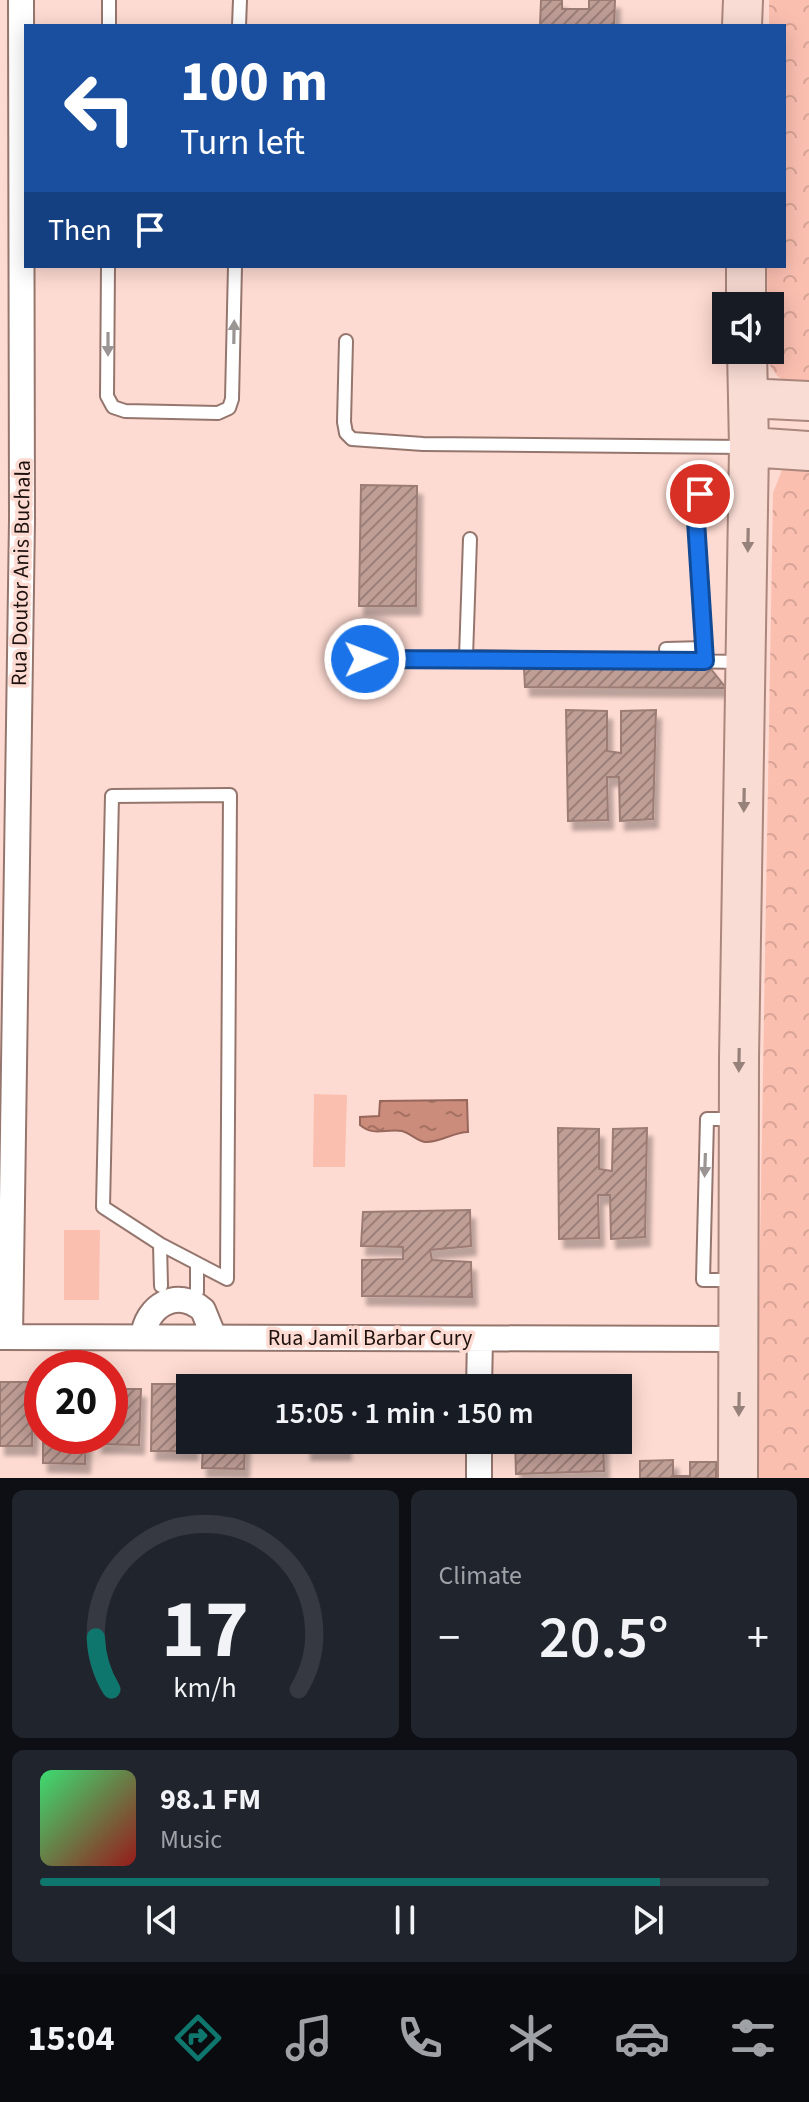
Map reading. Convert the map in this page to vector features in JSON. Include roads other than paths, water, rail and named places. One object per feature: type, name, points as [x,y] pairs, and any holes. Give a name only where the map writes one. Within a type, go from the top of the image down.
[{"type":"main road","points":[[742,24],[743,0]]},
{"type":"main road","points":[[746,268],[746,292]]},
{"type":"main road","points":[[738,1478],[739,1119],[749,486],[747,364]]},
{"type":"main road","points":[[748,398],[809,401]]},
{"type":"main road","points":[[749,447],[809,451]]},
{"type":"street","name":"Rua Doutor Anis Buchala","points":[[5,1337],[11,520],[21,0]]},
{"type":"street","points":[[143,1337],[148,1316],[161,1295],[172,1300],[196,1298],[208,1318],[214,1337]]},
{"type":"street","name":"Rua Jamil Barbar Cury","points":[[5,1337],[740,1339]]},
{"type":"street","points":[[479,1374],[480,1339]]},
{"type":"street","points":[[479,1454],[479,1478]]},
{"type":"lane","points":[[109,0],[109,24]]},
{"type":"lane","points":[[239,24],[240,0]]},
{"type":"lane","points":[[108,268],[107,396],[113,407],[125,411],[218,413],[229,408],[232,399],[235,268]]},
{"type":"lane","points":[[346,341],[344,422],[346,433],[352,439],[423,444],[749,447]]},
{"type":"lane","points":[[704,655],[695,505],[700,494],[714,487],[749,486]]},
{"type":"lane","points":[[466,657],[470,539]]},
{"type":"lane","points":[[666,649],[747,663]]},
{"type":"lane","points":[[365,659],[704,655]]},
{"type":"lane","points":[[230,795],[227,1279],[197,1265],[103,1207],[112,796],[230,795]]},
{"type":"lane","points":[[739,1119],[707,1119],[699,1281],[740,1280]]},
{"type":"lane","points":[[160,1244],[161,1295]]},
{"type":"lane","points":[[196,1298],[197,1265]]},
{"type":"water","points":[[467,1100],[468,1132],[436,1141],[422,1141],[396,1130],[370,1131],[360,1125],[360,1117],[379,1116],[380,1101]]}]
